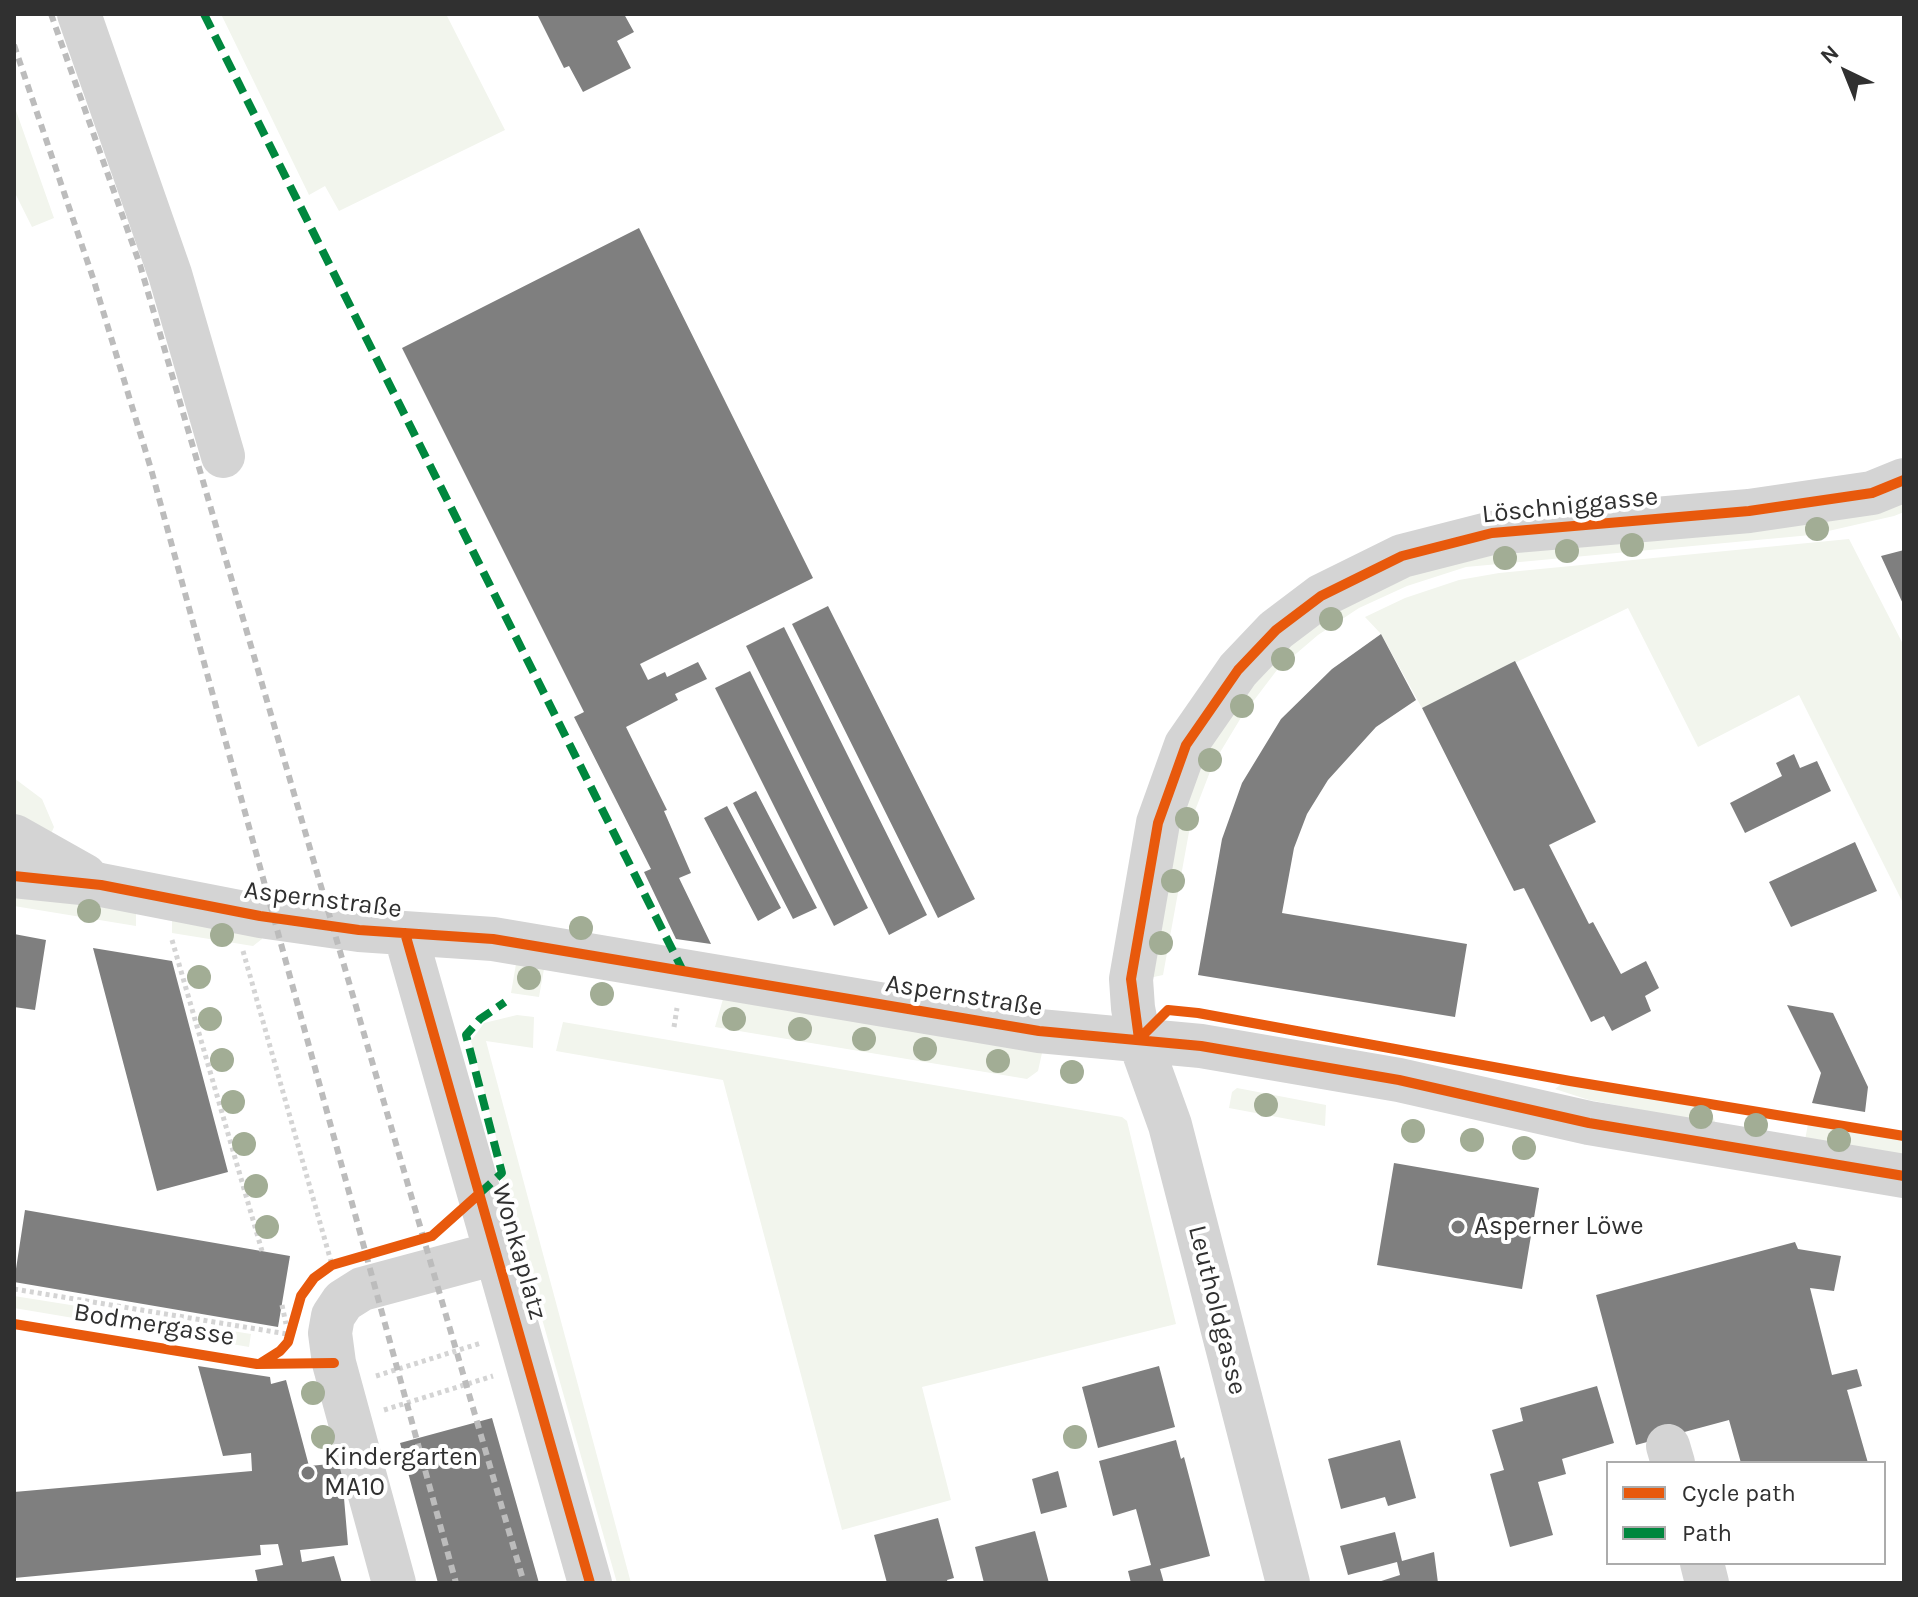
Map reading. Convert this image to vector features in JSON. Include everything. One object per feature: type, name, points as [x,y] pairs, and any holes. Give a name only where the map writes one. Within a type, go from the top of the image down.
[{"type":"street","points":[[79,14],[161,246],[223,456]]},
{"type":"street","name":"Löschniggasse","points":[[1139,1039],[1131,979],[1158,823],[1186,745],[1238,670],[1276,630],[1321,596],[1402,556],[1492,533],[1749,511],[1872,493],[1904,480]]},
{"type":"street","name":"Aspernstraße","points":[[14,836],[101,885]]},
{"type":"street","name":"Aspernstraße","points":[[14,876],[101,885],[260,916],[405,933],[493,939],[1039,1031],[1201,1046],[1384,1077],[1589,1123],[1904,1176]]},
{"type":"street","name":"Wonkaplatz","points":[[405,933],[590,1583]]},
{"type":"street","name":"Leutholdgasse","points":[[1139,1039],[1170,1125],[1288,1583]]},
{"type":"street","name":"Wonkaplatz","points":[[394,1583],[334,1363],[330,1333],[333,1316],[343,1301],[362,1289],[496,1253]]},
{"type":"path","points":[[172,940],[262,1251]]},
{"type":"path","points":[[243,951],[333,1268]]},
{"type":"path","points":[[14,1289],[288,1338],[297,1312]]},
{"type":"path","points":[[282,1305],[286,1324]]},
{"type":"path","points":[[368,1379],[490,1341]]},
{"type":"path","points":[[377,1412],[500,1374]]},
{"type":"shaded area","points":[[221,14],[446,14],[505,130],[339,211],[325,186],[309,195]]},
{"type":"shaded area","points":[[14,105],[54,218],[32,227],[14,191]]},
{"type":"shaded area","points":[[1904,498],[1904,512],[1894,516],[1811,535],[1466,567],[1407,586],[1359,608],[1318,635],[1277,670],[1242,716],[1213,764],[1191,821],[1163,975],[1149,978],[1176,833],[1209,745],[1230,711],[1288,644],[1377,585],[1461,556]]},
{"type":"shaded area","points":[[1849,539],[1904,646],[1904,905],[1799,695],[1698,747],[1628,608],[1422,708],[1381,634],[1365,617],[1405,598],[1459,580],[1499,573]]},
{"type":"shaded area","points":[[14,778],[42,799],[54,827],[50,836],[14,819]]},
{"type":"shaded area","points":[[14,892],[136,912],[136,926],[14,906]]},
{"type":"shaded area","points":[[172,918],[262,935],[262,939],[253,946],[172,933]]},
{"type":"shaded area","points":[[516,964],[544,969],[539,997],[511,993]]},
{"type":"shaded area","points":[[723,999],[1042,1053],[1038,1071],[1027,1079],[715,1027]]},
{"type":"shaded area","points":[[517,1015],[534,1017],[533,1048],[486,1041],[631,1583],[617,1583],[502,1178],[505,1172],[471,1041],[484,1023]]},
{"type":"shaded area","points":[[563,1022],[1122,1117],[1127,1121],[1176,1324],[922,1387],[951,1500],[842,1530],[723,1080],[556,1051]]},
{"type":"shaded area","points":[[1564,1082],[1709,1107],[1716,1124],[1589,1100],[1555,1089]]},
{"type":"shaded area","points":[[1237,1088],[1326,1105],[1325,1126],[1229,1108],[1232,1092]]},
{"type":"shaded area","points":[[1808,1124],[1904,1139],[1904,1156],[1805,1140]]},
{"type":"shaded area","points":[[14,1296],[140,1316],[139,1329],[14,1308]]},
{"type":"shaded area","points":[[170,1321],[251,1334],[249,1347],[168,1333]]},
{"type":"building","points":[[537,14],[624,14],[634,32],[617,41],[631,68],[583,92],[569,66],[564,68]]},
{"type":"building","points":[[639,228],[813,578],[640,664],[648,680],[665,672],[667,677],[698,662],[707,679],[675,694],[678,700],[626,727],[667,810],[664,811],[691,873],[679,878],[711,944],[676,939],[644,872],[651,869],[574,717],[584,712],[402,348]]},
{"type":"building","points":[[1904,550],[1904,606],[1881,556]]},
{"type":"building","points":[[828,606],[975,899],[938,918],[792,624]]},
{"type":"building","points":[[784,627],[927,915],[889,935],[746,646]]},
{"type":"building","points":[[1381,634],[1416,700],[1376,727],[1328,780],[1307,814],[1294,848],[1282,913],[1467,944],[1455,1017],[1198,975],[1222,839],[1242,783],[1281,719],[1332,669]]},
{"type":"building","points":[[1515,661],[1596,822],[1549,845],[1589,924],[1593,922],[1621,974],[1646,961],[1659,988],[1645,996],[1651,1011],[1612,1031],[1604,1016],[1591,1022],[1524,888],[1514,891],[1422,708]]},
{"type":"building","points":[[750,671],[868,908],[834,926],[715,688]]},
{"type":"building","points":[[1794,754],[1800,768],[1817,761],[1831,791],[1745,833],[1730,803],[1782,776],[1776,763]]},
{"type":"building","points":[[756,791],[817,908],[793,919],[733,803]]},
{"type":"building","points":[[727,806],[781,908],[758,921],[704,818]]},
{"type":"building","points":[[1855,842],[1877,891],[1791,927],[1769,882]]},
{"type":"building","points":[[14,934],[46,940],[35,1010],[14,1007]]},
{"type":"building","points":[[93,948],[172,961],[228,1172],[157,1191]]},
{"type":"building","points":[[1787,1005],[1833,1013],[1868,1087],[1865,1112],[1812,1103],[1821,1073]]},
{"type":"building","name":"Asperner Löwe","points":[[1394,1163],[1539,1188],[1522,1289],[1377,1265]]},
{"type":"building","points":[[25,1210],[290,1256],[278,1327],[14,1282]]},
{"type":"building","points":[[1795,1242],[1798,1249],[1841,1256],[1834,1291],[1810,1288],[1832,1375],[1857,1369],[1862,1386],[1847,1390],[1867,1461],[1740,1461],[1729,1420],[1636,1445],[1596,1295]]},
{"type":"building","points":[[198,1366],[270,1377],[271,1384],[286,1380],[309,1466],[341,1463],[348,1545],[300,1550],[302,1562],[334,1556],[342,1583],[258,1583],[255,1570],[283,1565],[278,1544],[260,1545],[261,1555],[14,1578],[14,1492],[252,1471],[251,1453],[223,1456]]},
{"type":"building","points":[[1159,1366],[1175,1427],[1098,1448],[1082,1387]]},
{"type":"building","points":[[1597,1386],[1614,1443],[1562,1459],[1566,1474],[1538,1482],[1553,1535],[1510,1547],[1490,1474],[1504,1470],[1492,1430],[1523,1421],[1520,1408]]},
{"type":"building","points":[[492,1418],[539,1583],[438,1583],[400,1443]]},
{"type":"building","points":[[1176,1440],[1181,1459],[1184,1457],[1210,1556],[1160,1569],[1164,1583],[1131,1583],[1128,1571],[1151,1565],[1136,1509],[1113,1516],[1099,1461]]},
{"type":"building","points":[[1400,1440],[1416,1498],[1388,1506],[1385,1497],[1341,1509],[1328,1459]]},
{"type":"building","points":[[1058,1471],[1067,1507],[1041,1514],[1032,1479]]},
{"type":"building","points":[[938,1518],[954,1578],[947,1580],[948,1583],[887,1583],[874,1535]]},
{"type":"building","points":[[1035,1531],[1049,1583],[984,1583],[975,1547]]},
{"type":"building","points":[[1395,1532],[1402,1561],[1434,1552],[1438,1583],[1375,1583],[1400,1575],[1397,1562],[1348,1575],[1340,1546]]},
{"type":"railway","points":[[51,14],[140,265],[524,1583]]},
{"type":"railway","points":[[14,45],[93,278],[151,469],[456,1583]]},
{"type":"marked path","points":[[204,14],[683,971]]},
{"type":"marked path","points":[[479,1194],[502,1173],[466,1035],[480,1019],[505,1002]]},
{"type":"cycle path","points":[[1139,1039],[1131,979],[1158,823],[1186,745],[1238,670],[1276,630],[1321,596],[1402,556],[1492,533],[1749,511],[1872,493],[1904,480]]},
{"type":"cycle path","points":[[14,876],[101,885],[260,916],[359,930],[493,939],[1039,1031],[1201,1046],[1399,1080],[1589,1123],[1904,1176]]},
{"type":"cycle path","points":[[405,933],[590,1583]]},
{"type":"cycle path","points":[[1139,1039],[1168,1010],[1198,1013],[1570,1081],[1904,1136]]},
{"type":"cycle path","points":[[261,1363],[288,1342],[301,1296],[314,1278],[332,1265],[432,1236],[479,1194]]},
{"type":"cycle path","name":"Bodmergasse","points":[[14,1324],[257,1364],[334,1363]]},
{"type":"place","name":"Asperner Löwe","points":[[1458,1227]]},
{"type":"place","name":"Kindergarten MA10","points":[[308,1473]]}]
